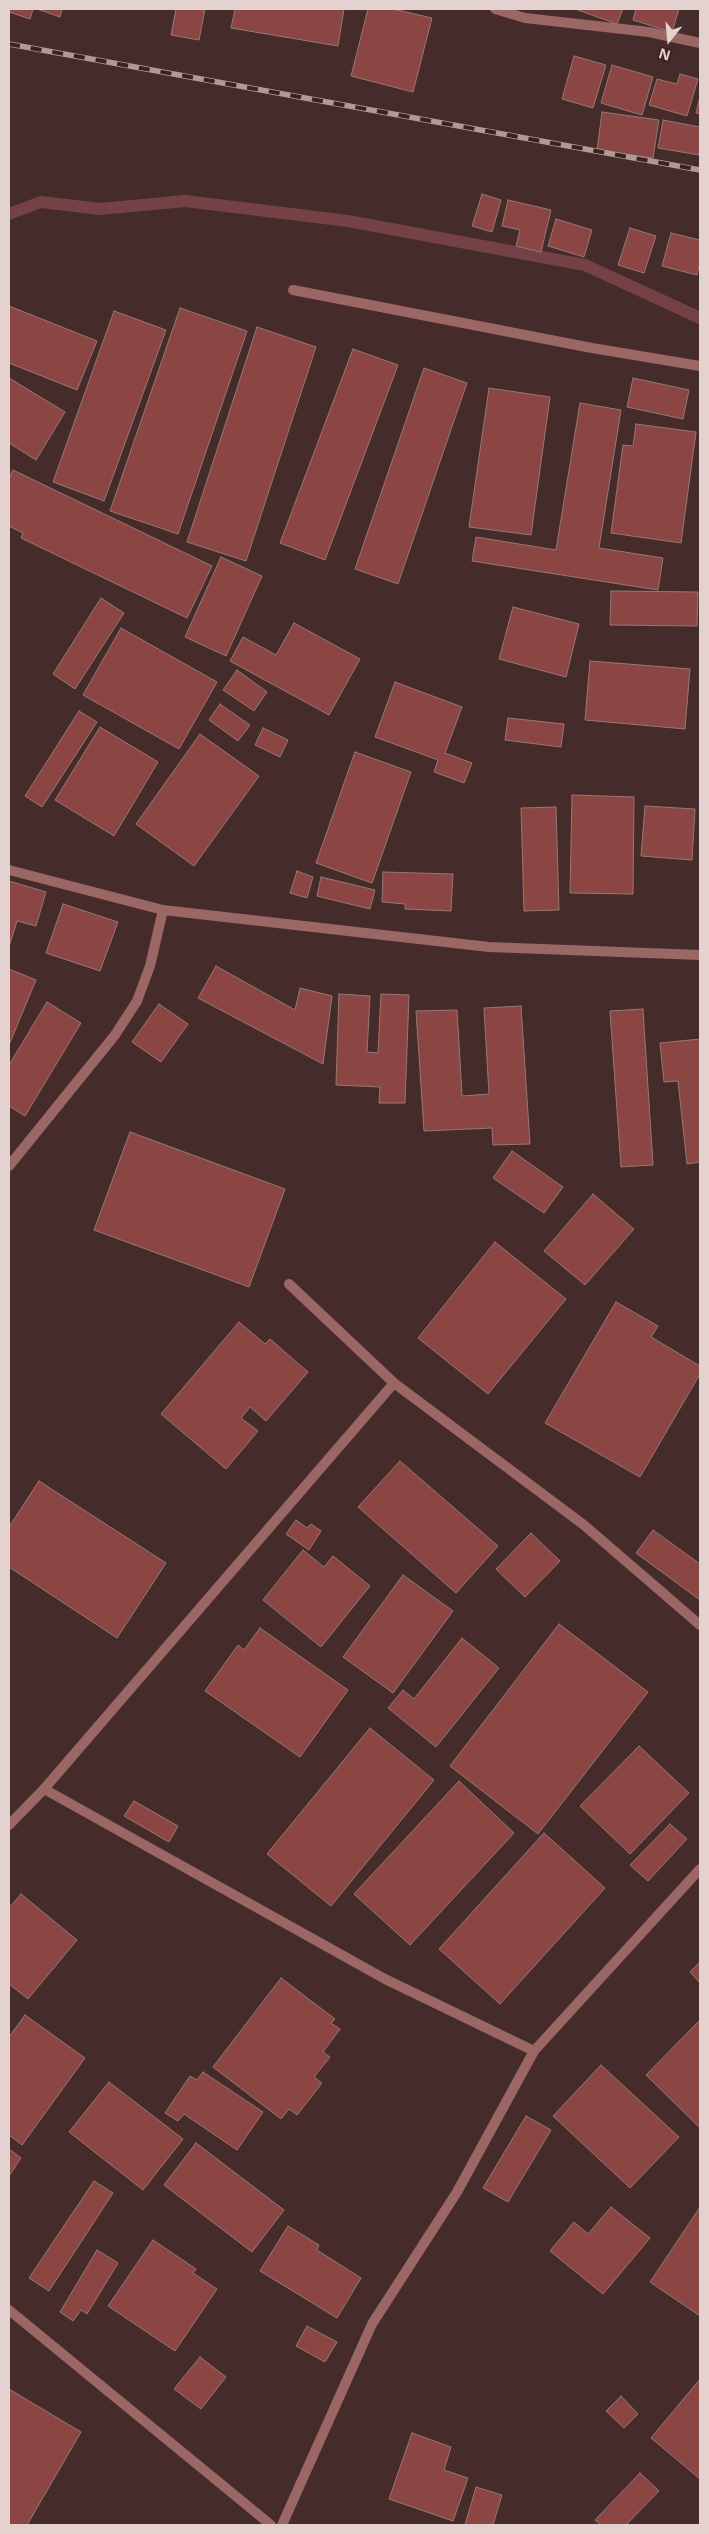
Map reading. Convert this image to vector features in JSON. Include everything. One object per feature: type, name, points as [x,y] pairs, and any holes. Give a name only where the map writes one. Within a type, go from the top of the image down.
[{"type":"street","points":[[495,9],[525,18],[650,32],[700,43]]},
{"type":"street","points":[[293,290],[592,348],[700,366]]},
{"type":"street","points":[[9,870],[163,910],[488,947],[700,955]]},
{"type":"street","points":[[9,1166],[115,1036],[138,1001],[150,966],[163,910]]},
{"type":"street","points":[[289,1284],[394,1383],[584,1524],[700,1625]]},
{"type":"street","points":[[9,1825],[44,1790],[394,1383]]},
{"type":"street","points":[[44,1790],[384,1979],[534,2051]]},
{"type":"street","points":[[282,2525],[372,2324],[456,2192],[534,2051],[700,1870]]},
{"type":"street","points":[[9,2310],[271,2525]]},
{"type":"building","points":[[9,9],[33,9],[30,19],[9,12]]},
{"type":"building","points":[[37,9],[62,9],[60,17]]},
{"type":"building","points":[[176,9],[205,9],[199,40],[171,35]]},
{"type":"building","points":[[235,9],[344,9],[338,46],[231,28]]},
{"type":"building","points":[[368,9],[393,9],[432,18],[413,92],[351,76]]},
{"type":"building","points":[[575,9],[623,9],[617,24]]},
{"type":"building","points":[[636,9],[679,9],[672,32],[633,20]]},
{"type":"building","points":[[574,56],[606,65],[593,108],[562,99]]},
{"type":"building","points":[[612,65],[653,77],[642,115],[601,103]]},
{"type":"building","points":[[680,74],[698,79],[687,116],[649,105],[657,79],[677,84]]},
{"type":"building","points":[[700,97],[700,114],[696,113]]},
{"type":"building","points":[[602,112],[659,120],[653,158],[597,150]]},
{"type":"building","points":[[663,120],[700,127],[699,155],[658,148]]},
{"type":"building","points":[[482,194],[501,200],[492,232],[472,226]]},
{"type":"building","points":[[508,200],[551,210],[541,252],[516,246],[520,230],[502,226]]},
{"type":"building","points":[[556,219],[592,230],[584,257],[548,246]]},
{"type":"building","points":[[630,228],[656,236],[644,273],[618,265]]},
{"type":"building","points":[[671,233],[700,240],[700,262],[697,275],[662,266]]},
{"type":"building","points":[[9,306],[97,341],[77,390],[9,363]]},
{"type":"building","points":[[180,308],[247,331],[178,534],[110,511]]},
{"type":"building","points":[[114,311],[166,330],[104,501],[53,482]]},
{"type":"building","points":[[257,327],[316,347],[246,561],[187,542]]},
{"type":"building","points":[[353,349],[398,365],[325,560],[280,543]]},
{"type":"building","points":[[424,368],[467,383],[398,584],[355,569]]},
{"type":"building","points":[[9,378],[65,412],[36,460],[9,443]]},
{"type":"building","points":[[633,378],[689,390],[683,419],[627,407]]},
{"type":"building","points":[[489,388],[550,397],[531,535],[469,527]]},
{"type":"building","points":[[580,403],[621,410],[599,548],[663,558],[658,590],[472,561],[476,537],[556,550]]},
{"type":"building","points":[[636,424],[696,432],[681,543],[611,533],[623,445],[633,446]]},
{"type":"building","points":[[13,470],[212,566],[187,618],[21,538],[23,533],[9,526],[9,478]]},
{"type":"building","points":[[221,557],[262,576],[226,656],[185,637]]},
{"type":"building","points":[[611,591],[698,592],[697,626],[610,625]]},
{"type":"building","points":[[101,598],[124,613],[75,689],[53,674]]},
{"type":"building","points":[[513,607],[579,624],[566,677],[499,659]]},
{"type":"building","points":[[294,623],[360,659],[329,715],[230,661],[243,637],[276,655]]},
{"type":"building","points":[[121,628],[217,682],[179,749],[83,695]]},
{"type":"building","points":[[590,661],[690,669],[685,729],[585,720]]},
{"type":"building","points":[[237,670],[267,692],[254,711],[223,690]]},
{"type":"building","points":[[395,682],[462,707],[445,753],[472,763],[464,783],[434,772],[438,760],[375,737]]},
{"type":"building","points":[[220,704],[250,725],[238,741],[209,720]]},
{"type":"building","points":[[79,711],[97,722],[42,807],[25,796]]},
{"type":"building","points":[[508,718],[564,724],[561,747],[505,740]]},
{"type":"building","points":[[100,727],[158,762],[114,836],[55,800]]},
{"type":"building","points":[[263,728],[288,740],[280,757],[255,745]]},
{"type":"building","points":[[200,734],[259,776],[194,866],[136,824]]},
{"type":"building","points":[[355,752],[411,772],[372,883],[316,863]]},
{"type":"building","points":[[572,795],[634,797],[633,894],[570,893]]},
{"type":"building","points":[[645,806],[695,809],[692,860],[641,856]]},
{"type":"building","points":[[556,807],[559,910],[524,911],[521,808]]},
{"type":"building","points":[[297,871],[313,877],[307,898],[290,893]]},
{"type":"building","points":[[383,872],[453,874],[451,911],[405,909],[405,904],[382,902]]},
{"type":"building","points":[[321,877],[375,890],[370,909],[317,896]]},
{"type":"building","points":[[9,881],[46,892],[36,926],[17,921],[9,947]]},
{"type":"building","points":[[63,904],[118,922],[100,971],[46,953]]},
{"type":"building","points":[[216,966],[295,1010],[300,988],[332,996],[323,1064],[198,998]]},
{"type":"building","points":[[9,969],[36,980],[9,1045]]},
{"type":"building","points":[[339,994],[370,996],[367,1052],[378,1053],[381,994],[409,995],[405,1103],[379,1103],[380,1087],[336,1085]]},
{"type":"building","points":[[47,1002],[81,1023],[25,1116],[9,1106],[9,1065]]},
{"type":"building","points":[[159,1004],[188,1024],[161,1062],[132,1042]]},
{"type":"building","points":[[521,1006],[530,1144],[493,1145],[492,1128],[424,1131],[416,1011],[457,1010],[462,1096],[489,1094],[484,1008]]},
{"type":"building","points":[[643,1009],[653,1165],[621,1167],[610,1011]]},
{"type":"building","points":[[700,1039],[700,1162],[687,1164],[678,1081],[664,1082],[660,1043]]},
{"type":"building","points":[[130,1132],[285,1189],[249,1287],[94,1230]]},
{"type":"building","points":[[512,1151],[563,1187],[544,1213],[493,1178]]},
{"type":"building","points":[[593,1194],[634,1229],[585,1285],[544,1251]]},
{"type":"building","points":[[495,1242],[566,1299],[488,1394],[418,1338]]},
{"type":"building","points":[[616,1302],[658,1326],[651,1337],[700,1366],[700,1374],[640,1477],[545,1423]]},
{"type":"building","points":[[239,1322],[265,1344],[270,1339],[308,1372],[266,1421],[250,1407],[241,1418],[258,1431],[226,1469],[161,1414]]},
{"type":"building","points":[[400,1461],[498,1546],[456,1593],[358,1507]]},
{"type":"building","points":[[39,1481],[166,1563],[117,1638],[9,1567],[9,1527]]},
{"type":"building","points":[[296,1520],[307,1528],[311,1524],[321,1531],[309,1550],[286,1534]]},
{"type":"building","points":[[653,1530],[700,1564],[700,1600],[636,1553]]},
{"type":"building","points":[[531,1533],[560,1561],[525,1597],[496,1569]]},
{"type":"building","points":[[303,1550],[324,1567],[333,1556],[370,1586],[321,1647],[263,1600]]},
{"type":"building","points":[[403,1575],[453,1611],[393,1693],[343,1657]]},
{"type":"building","points":[[559,1624],[648,1692],[538,1834],[450,1766]]},
{"type":"building","points":[[260,1628],[348,1690],[300,1757],[205,1691],[238,1645],[244,1650]]},
{"type":"building","points":[[462,1638],[499,1668],[436,1747],[388,1708],[403,1690],[414,1699]]},
{"type":"building","points":[[370,1728],[434,1780],[331,1906],[267,1854]]},
{"type":"building","points":[[639,1746],[689,1793],[630,1854],[580,1806]]},
{"type":"building","points":[[459,1781],[514,1833],[410,1945],[354,1894]]},
{"type":"building","points":[[134,1801],[178,1826],[169,1842],[124,1816]]},
{"type":"building","points":[[670,1824],[687,1839],[648,1881],[630,1865]]},
{"type":"building","points":[[544,1833],[605,1888],[500,2004],[439,1949]]},
{"type":"building","points":[[21,1894],[77,1940],[28,1999],[9,1984],[9,1908]]},
{"type":"building","points":[[700,1962],[700,1983],[690,1972]]},
{"type":"building","points":[[281,1978],[335,2019],[331,2023],[340,2029],[323,2052],[330,2057],[314,2077],[322,2083],[297,2115],[289,2109],[281,2119],[213,2067]]},
{"type":"building","points":[[25,2015],[85,2058],[22,2145],[9,2135],[9,2037]]},
{"type":"building","points":[[700,2020],[700,2128],[646,2075]]},
{"type":"building","points":[[601,2065],[679,2137],[630,2188],[553,2116]]},
{"type":"building","points":[[203,2072],[263,2112],[237,2150],[184,2114],[178,2121],[165,2113],[190,2076],[197,2080]]},
{"type":"building","points":[[109,2082],[183,2139],[143,2190],[69,2132]]},
{"type":"building","points":[[526,2116],[551,2130],[508,2202],[483,2188]]},
{"type":"building","points":[[196,2143],[284,2210],[252,2252],[164,2185]]},
{"type":"building","points":[[9,2149],[21,2158],[9,2176]]},
{"type":"building","points":[[94,2181],[113,2193],[49,2291],[29,2278]]},
{"type":"building","points":[[611,2207],[650,2238],[603,2294],[550,2251],[574,2222],[588,2234]]},
{"type":"building","points":[[700,2207],[700,2316],[650,2282]]},
{"type":"building","points":[[288,2226],[319,2245],[317,2250],[361,2278],[337,2318],[260,2271]]},
{"type":"building","points":[[153,2240],[196,2269],[193,2273],[217,2289],[175,2351],[108,2306]]},
{"type":"building","points":[[97,2250],[118,2263],[87,2314],[81,2310],[73,2321],[60,2312]]},
{"type":"building","points":[[307,2326],[337,2342],[325,2362],[296,2346]]},
{"type":"building","points":[[200,2357],[226,2377],[201,2409],[174,2389]]},
{"type":"building","points":[[700,2379],[700,2479],[651,2438]]},
{"type":"building","points":[[9,2389],[81,2432],[27,2525],[9,2525]]},
{"type":"building","points":[[621,2396],[638,2414],[624,2428],[606,2411]]},
{"type":"building","points":[[412,2433],[451,2447],[444,2470],[468,2478],[453,2521],[389,2499]]},
{"type":"building","points":[[640,2473],[659,2491],[626,2525],[601,2525],[595,2520]]},
{"type":"building","points":[[476,2487],[502,2495],[493,2525],[465,2525]]},
{"type":"waterway","points":[[9,214],[41,202],[100,209],[185,201],[348,221],[585,265],[700,318]]},
{"type":"railway","points":[[9,44],[700,170]]}]
